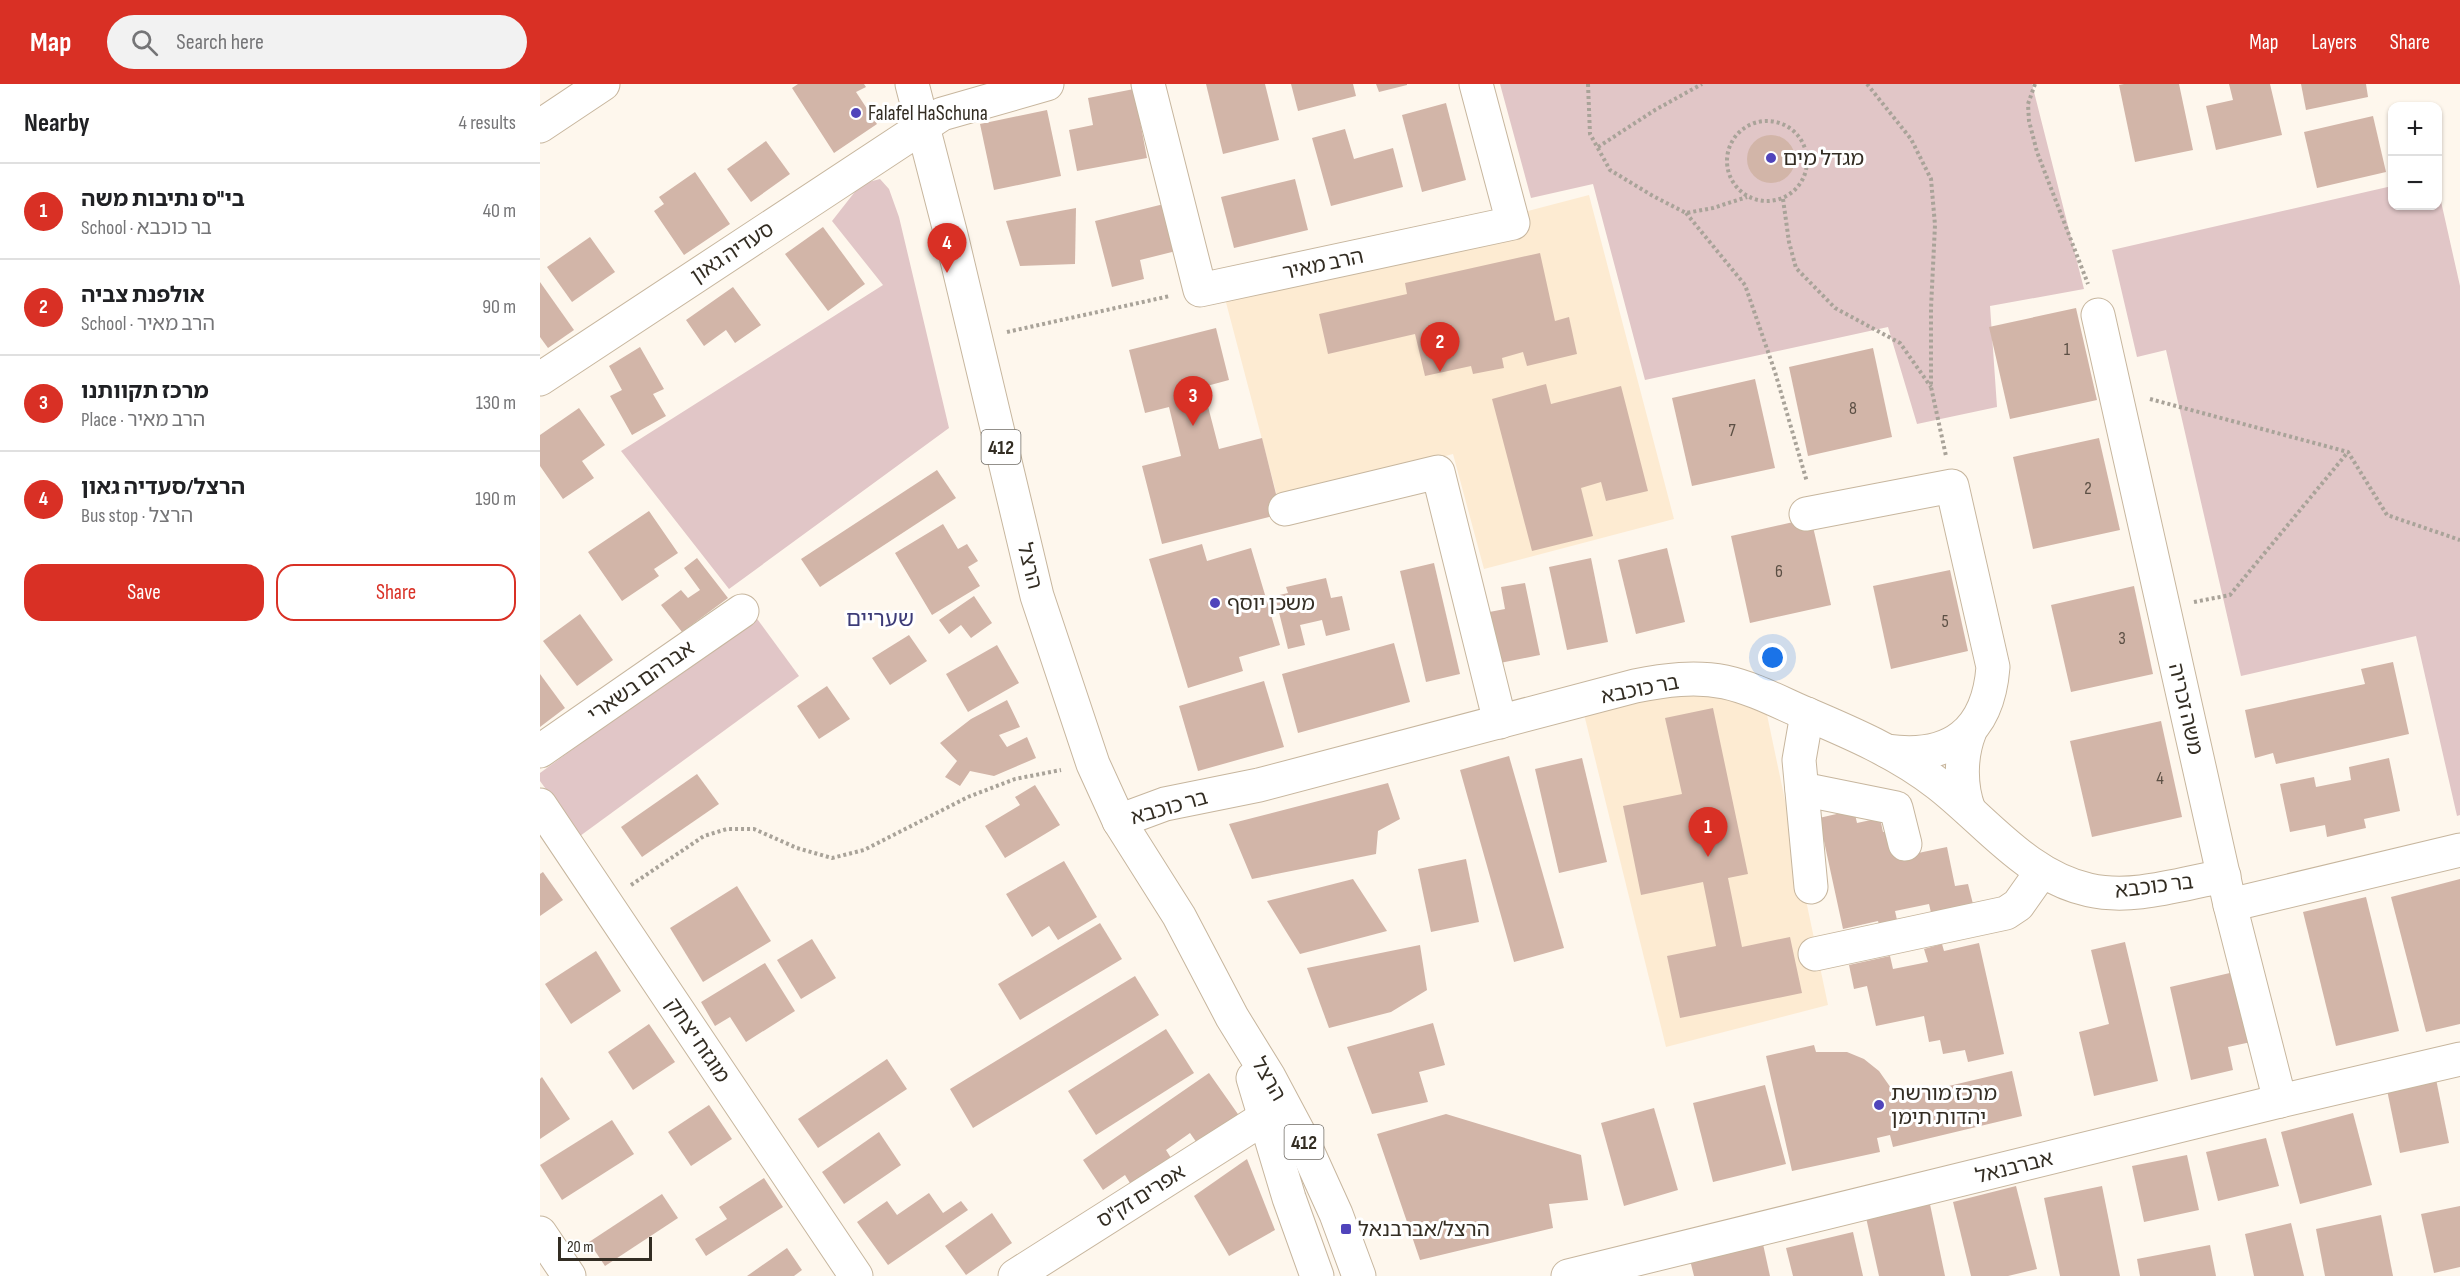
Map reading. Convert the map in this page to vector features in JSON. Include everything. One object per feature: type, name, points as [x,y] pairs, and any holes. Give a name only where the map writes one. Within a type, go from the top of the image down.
[{"type":"street","points":[[540,126],[603,84]]},
{"type":"street","name":"הרצל","points":[[912,84],[1037,596],[1094,764],[1119,821],[1179,916],[1232,1017],[1269,1077],[1302,1138],[1336,1214],[1359,1276]]},
{"type":"street","name":"סעדיה גאון","points":[[540,379],[942,114],[1047,84]]},
{"type":"street","points":[[1148,84],[1200,290]]},
{"type":"street","name":"הרב מאיר","points":[[1200,290],[1513,223],[1476,84]]},
{"type":"street","name":"משה זכריה","points":[[2098,315],[2227,890],[2280,1101]]},
{"type":"street","points":[[1285,509],[1438,472],[1500,722]]},
{"type":"street","points":[[1806,514],[1952,486],[1993,667],[1986,703],[1970,731],[1965,746],[1964,793],[1969,810]]},
{"type":"street","name":"אברהם בשארי","points":[[540,751],[742,610]]},
{"type":"street","name":"בר כוכבא","points":[[1119,821],[1171,802],[1259,785],[1635,686],[1687,679],[1737,685],[1887,751],[1933,780],[2042,871],[2076,886],[2117,893],[2227,890],[2460,850]]},
{"type":"street","points":[[1807,714],[1798,760],[1811,887]]},
{"type":"street","points":[[1887,751],[1909,753],[1933,751],[1948,746],[1970,731]]},
{"type":"street","points":[[1802,789],[1896,808],[1905,844]]},
{"type":"street","name":"מוגזח יצחק","points":[[540,805],[856,1276]]},
{"type":"street","points":[[1815,954],[2006,913],[2018,905],[2042,871]]},
{"type":"street","name":"הרצל","points":[[1232,1017],[1317,1276]]},
{"type":"street","name":"אברבנאל","points":[[1568,1276],[2460,1059]]},
{"type":"street","name":"אפרים זק\"ס","points":[[1015,1276],[1256,1123],[1265,1114]]},
{"type":"street","points":[[540,1233],[569,1276]]},
{"type":"path","points":[[1588,84],[1590,134],[1610,170],[1686,213],[1745,285],[1775,372],[1807,483],[1806,514]]},
{"type":"path","points":[[1598,147],[1655,110],[1702,84]]},
{"type":"path","points":[[1867,84],[1911,139],[1931,179],[1935,225],[1931,308],[1931,387],[1952,486]]},
{"type":"path","points":[[2035,84],[2028,104],[2029,121],[2037,152],[2081,261],[2098,315]]},
{"type":"path","points":[[1768,121],[1791,129],[1801,138],[1808,166],[1795,191],[1783,199],[1770,202],[1748,197],[1736,189],[1729,177],[1726,162],[1732,140],[1741,130],[1754,123],[1768,121]]},
{"type":"path","points":[[1686,213],[1713,208],[1748,197]]},
{"type":"path","points":[[1783,199],[1789,242],[1796,268],[1835,308],[1900,343],[1931,387]]},
{"type":"path","points":[[976,339],[1118,306],[1200,290]]},
{"type":"path","points":[[2114,389],[2348,452],[2387,515],[2460,540]]},
{"type":"path","points":[[2163,608],[2230,595],[2348,452]]},
{"type":"path","points":[[605,902],[704,836],[727,829],[754,829],[797,848],[832,858],[864,850],[968,797],[1015,779],[1094,764]]},
{"type":"shaded area","points":[[1500,84],[2032,84],[2084,289],[1990,306],[1997,407],[1917,424],[1888,327],[1645,380],[1593,184],[1531,198]]},
{"type":"shaded area","points":[[880,179],[889,189],[899,217],[949,428],[729,589],[621,451],[883,285],[832,221],[861,184]]},
{"type":"shaded area","points":[[2388,187],[2388,210],[2442,210],[2442,206],[2460,286],[2460,815],[2457,816],[2416,636],[2241,676],[2166,350],[2137,357],[2112,250]]},
{"type":"shaded area","points":[[1589,195],[1674,519],[1484,569],[1453,454],[1278,500],[1223,291]]},
{"type":"shaded area","points":[[755,616],[799,676],[580,836],[540,781],[540,773]]},
{"type":"shaded area","points":[[1676,685],[1766,710],[1828,1005],[1666,1047],[1582,706]]},
{"type":"building","points":[[798,84],[864,84],[866,87],[856,92],[877,124],[834,153],[792,88]]},
{"type":"building","points":[[1206,84],[1265,84],[1279,140],[1223,154]]},
{"type":"building","points":[[1291,84],[1353,84],[1356,96],[1298,111]]},
{"type":"building","points":[[1376,84],[1407,84],[1407,85],[1379,92]]},
{"type":"building","points":[[2179,84],[2193,150],[2135,162],[2119,85]]},
{"type":"building","points":[[2229,84],[2270,84],[2282,135],[2216,150],[2206,106],[2233,100]]},
{"type":"building","points":[[2301,84],[2366,84],[2368,97],[2306,110]]},
{"type":"building","points":[[1134,89],[1147,158],[1077,171],[1069,130],[1093,125],[1088,98]]},
{"type":"building","points":[[1446,103],[1466,180],[1422,192],[1402,115]]},
{"type":"building","points":[[1047,110],[1061,176],[994,190],[980,124]]},
{"type":"building","points":[[2373,116],[2386,172],[2317,188],[2304,132]]},
{"type":"building","points":[[1345,129],[1354,159],[1393,148],[1403,187],[1331,206],[1312,138]]},
{"type":"building","name":"מגדל מים","points":[[1766,135],[1776,135],[1791,145],[1795,159],[1794,168],[1785,179],[1776,183],[1766,183],[1751,173],[1747,164],[1747,154],[1757,139]]},
{"type":"building","points":[[766,141],[790,174],[751,202],[727,169]]},
{"type":"building","points":[[695,172],[730,224],[684,255],[654,211],[664,204],[659,197]]},
{"type":"building","points":[[1295,179],[1308,230],[1234,248],[1221,197]]},
{"type":"building","points":[[1172,202],[1184,249],[1140,260],[1144,279],[1112,287],[1095,221]]},
{"type":"building","points":[[1076,208],[1075,264],[1020,266],[1006,221]]},
{"type":"building","points":[[823,227],[865,284],[828,311],[785,254]]},
{"type":"building","points":[[590,237],[615,272],[572,302],[547,267]]},
{"type":"building","points":[[1540,253],[1555,321],[1569,317],[1577,354],[1527,366],[1523,352],[1502,358],[1504,368],[1473,374],[1471,366],[1425,376],[1415,334],[1328,354],[1319,314],[1407,294],[1405,283]]},
{"type":"building","points":[[540,282],[574,330],[548,348],[540,337]]},
{"type":"building","points":[[733,287],[761,325],[735,343],[726,330],[704,346],[686,320]]},
{"type":"building","points":[[2076,308],[2097,400],[2010,419],[1989,327]]},
{"type":"building","points":[[1216,328],[1229,380],[1203,387],[1219,449],[1262,438],[1281,514],[1162,544],[1142,466],[1181,456],[1169,407],[1145,413],[1129,350]]},
{"type":"building","points":[[640,347],[664,389],[653,394],[666,416],[632,435],[610,396],[622,390],[609,366]]},
{"type":"building","points":[[1873,348],[1892,437],[1808,456],[1789,367]]},
{"type":"building","points":[[1755,379],[1775,468],[1692,486],[1672,398]]},
{"type":"building","points":[[1546,384],[1551,404],[1621,386],[1648,491],[1606,501],[1601,482],[1581,488],[1593,536],[1532,551],[1492,399]]},
{"type":"building","points":[[579,408],[605,445],[582,461],[594,478],[563,499],[540,466],[540,435]]},
{"type":"building","points":[[2099,438],[2120,530],[2033,549],[2013,457]]},
{"type":"building","points":[[937,470],[956,498],[820,587],[801,559]]},
{"type":"building","points":[[649,511],[678,553],[654,569],[659,576],[622,601],[588,552]]},
{"type":"building","points":[[1811,518],[1831,605],[1750,623],[1731,536]]},
{"type":"building","points":[[943,524],[958,549],[967,544],[978,561],[968,567],[980,586],[932,615],[895,553]]},
{"type":"building","name":"משכן יוסף","points":[[1202,544],[1207,561],[1251,548],[1280,645],[1239,657],[1243,671],[1188,688],[1149,559]]},
{"type":"building","points":[[1667,548],[1685,622],[1636,634],[1618,560]]},
{"type":"building","points":[[697,558],[728,598],[682,632],[661,605],[681,590],[688,598],[700,590],[684,568]]},
{"type":"building","points":[[1591,558],[1608,642],[1567,650],[1549,567]]},
{"type":"building","points":[[1434,563],[1460,674],[1426,682],[1400,571]]},
{"type":"building","points":[[1950,570],[1968,651],[1891,669],[1873,586]]},
{"type":"building","points":[[1326,578],[1331,598],[1342,596],[1350,630],[1326,636],[1322,620],[1300,625],[1305,645],[1288,649],[1275,596],[1288,593],[1286,587]]},
{"type":"building","points":[[1525,583],[1540,655],[1495,664],[1484,613],[1505,609],[1501,587]]},
{"type":"building","points":[[2134,586],[2153,674],[2071,692],[2051,605]]},
{"type":"building","points":[[974,596],[992,623],[971,638],[961,625],[949,634],[939,620]]},
{"type":"building","points":[[580,614],[613,660],[577,686],[543,641]]},
{"type":"building","points":[[909,635],[927,661],[890,685],[872,658]]},
{"type":"building","points":[[1394,643],[1410,702],[1298,733],[1282,674]]},
{"type":"building","points":[[997,645],[1019,683],[968,712],[946,674]]},
{"type":"building","points":[[2393,662],[2409,734],[2276,764],[2273,753],[2255,758],[2245,710],[2365,684],[2361,669]]},
{"type":"building","points":[[540,674],[565,708],[540,727]]},
{"type":"building","points":[[1264,681],[1284,747],[1198,771],[1179,706]]},
{"type":"building","points":[[827,686],[850,719],[819,739],[797,706]]},
{"type":"building","points":[[1007,700],[1020,727],[999,735],[1007,747],[1027,737],[1036,758],[994,776],[970,771],[960,786],[945,777],[957,761],[940,743],[971,719]]},
{"type":"building","points":[[1713,708],[1748,874],[1728,878],[1742,947],[1790,937],[1802,993],[1680,1018],[1667,956],[1716,946],[1703,882],[1641,895],[1623,806],[1682,794],[1665,718]]},
{"type":"building","points":[[2161,721],[2182,817],[2092,837],[2070,741]]},
{"type":"building","points":[[1509,756],[1564,948],[1514,962],[1460,770]]},
{"type":"building","points":[[1582,758],[1607,862],[1559,873],[1535,769]]},
{"type":"building","points":[[2389,758],[2400,811],[2364,819],[2366,828],[2327,837],[2325,825],[2290,832],[2280,784],[2314,777],[2316,787],[2351,780],[2349,767]]},
{"type":"building","points":[[697,774],[719,804],[642,857],[621,827]]},
{"type":"building","points":[[1388,783],[1400,819],[1378,831],[1376,854],[1252,879],[1229,824]]},
{"type":"building","points":[[1035,785],[1060,825],[1005,858],[985,826],[1020,805],[1015,797]]},
{"type":"building","points":[[1854,810],[1857,823],[1880,818],[1883,832],[1893,830],[1899,857],[1947,847],[1955,886],[1968,884],[1974,908],[1932,917],[1929,904],[1895,911],[1898,924],[1880,928],[1878,921],[1843,929],[1819,818]]},
{"type":"building","points":[[1466,859],[1479,922],[1431,932],[1418,869]]},
{"type":"building","points":[[1064,861],[1097,917],[1058,940],[1049,926],[1032,937],[1006,894]]},
{"type":"building","points":[[543,872],[563,900],[540,916],[540,874]]},
{"type":"building","points":[[1353,879],[1387,931],[1300,954],[1267,901]]},
{"type":"building","points":[[2460,879],[2460,1024],[2426,1032],[2391,897]]},
{"type":"building","points":[[737,886],[771,941],[703,982],[670,928]]},
{"type":"building","points":[[2366,897],[2399,1031],[2336,1046],[2303,912]]},
{"type":"building","points":[[1100,923],[1122,959],[1020,1020],[998,984]]},
{"type":"building","points":[[812,939],[836,978],[801,999],[777,960]]},
{"type":"building","points":[[2125,942],[2158,1081],[2094,1096],[2079,1032],[2109,1024],[2091,950]]},
{"type":"building","points":[[1979,943],[2004,1054],[1968,1062],[1965,1050],[1943,1054],[1940,1040],[1929,1042],[1924,1016],[1876,1026],[1867,986],[1854,989],[1849,965],[1890,956],[1893,969],[1928,962],[1924,949],[1942,944],[1944,951]]},
{"type":"building","points":[[1420,945],[1427,990],[1391,1012],[1329,1028],[1307,968]]},
{"type":"building","points":[[596,951],[621,991],[571,1024],[545,984]]},
{"type":"building","points":[[765,963],[795,1011],[746,1042],[730,1017],[715,1026],[701,1002]]},
{"type":"building","points":[[2234,972],[2251,1042],[2228,1047],[2233,1070],[2191,1080],[2170,987]]},
{"type":"building","points":[[1135,976],[1159,1015],[973,1128],[950,1089]]},
{"type":"building","points":[[1433,1023],[1445,1065],[1419,1072],[1428,1102],[1372,1114],[1347,1047]]},
{"type":"building","points":[[649,1024],[675,1062],[633,1090],[608,1052]]},
{"type":"building","points":[[1166,1029],[1194,1073],[1096,1135],[1068,1091]]},
{"type":"building","points":[[1814,1045],[1816,1052],[1847,1052],[1864,1059],[1879,1071],[1898,1098],[2012,1071],[2022,1116],[1893,1147],[1890,1135],[1877,1138],[1880,1152],[1792,1171],[1766,1056]]},
{"type":"building","points":[[887,1059],[907,1089],[818,1148],[798,1119]]},
{"type":"building","points":[[1209,1073],[1240,1117],[1199,1146],[1190,1133],[1166,1150],[1173,1161],[1133,1188],[1125,1175],[1103,1190],[1083,1160]]},
{"type":"building","points":[[542,1077],[570,1119],[540,1139],[540,1079]]},
{"type":"building","points":[[2436,1079],[2449,1143],[2400,1153],[2387,1090]]},
{"type":"building","points":[[1765,1085],[1786,1164],[1713,1182],[1693,1103]]},
{"type":"building","points":[[709,1105],[732,1139],[691,1166],[668,1132]]},
{"type":"building","points":[[1654,1108],[1678,1190],[1624,1206],[1601,1123]]},
{"type":"building","points":[[2353,1113],[2372,1185],[2300,1204],[2281,1132]]},
{"type":"building","points":[[1446,1114],[1581,1155],[1588,1200],[1549,1204],[1553,1228],[1420,1260],[1377,1134]]},
{"type":"building","points":[[612,1120],[634,1154],[562,1200],[540,1165]]},
{"type":"building","points":[[879,1132],[901,1165],[844,1204],[822,1172]]},
{"type":"building","points":[[2266,1138],[2279,1186],[2218,1201],[2206,1152]]},
{"type":"building","points":[[2187,1155],[2199,1210],[2144,1222],[2132,1166]]},
{"type":"building","points":[[1247,1159],[1275,1230],[1229,1256],[1194,1196]]},
{"type":"building","points":[[764,1178],[783,1207],[706,1256],[695,1239],[727,1219],[719,1207]]},
{"type":"building","points":[[2016,1186],[2037,1269],[2008,1276],[1971,1276],[1953,1202]]},
{"type":"building","points":[[2102,1186],[2120,1276],[2060,1276],[2044,1198]]},
{"type":"building","points":[[1927,1190],[1945,1276],[1879,1276],[1863,1204]]},
{"type":"building","points":[[929,1193],[943,1213],[961,1201],[968,1210],[888,1265],[857,1222],[887,1201],[897,1215]]},
{"type":"building","points":[[662,1194],[678,1218],[605,1266],[589,1242]]},
{"type":"building","points":[[2460,1206],[2460,1267],[2434,1273],[2421,1214]]},
{"type":"building","points":[[992,1213],[1012,1243],[966,1275],[945,1246]]},
{"type":"building","points":[[2381,1215],[2393,1276],[2325,1276],[2316,1229]]},
{"type":"building","points":[[2291,1223],[2304,1276],[2254,1276],[2245,1234]]},
{"type":"building","points":[[1853,1232],[1863,1276],[1793,1276],[1786,1248]]},
{"type":"building","points":[[1761,1235],[1770,1276],[1694,1276],[1688,1252]]},
{"type":"building","points":[[2210,1245],[2216,1276],[2140,1276],[2137,1259]]},
{"type":"building","points":[[787,1248],[802,1270],[794,1276],[747,1276]]},
{"type":"place","name":"Falafel HaSchuna","points":[[856,113]]},
{"type":"place","name":"מגדל מים","points":[[1771,158]]},
{"type":"place","name":"הרצל/סעדיה גאון","points":[[947,273]]},
{"type":"place","name":"אולפנת צביה","points":[[1440,372]]},
{"type":"place","name":"מרכז תקוותנו","points":[[1193,426]]},
{"type":"place","name":"משכן יוסף","points":[[1215,603]]},
{"type":"place","name":"בי\"ס נתיבות משה","points":[[1708,857]]},
{"type":"place","name":"מרכז מורשת יהדות תימן","points":[[1879,1105]]},
{"type":"place","name":"הרצל/אברבנאל","points":[[1346,1229]]},
{"type":"district","name":"שעריים","points":[[880,618]]}]
